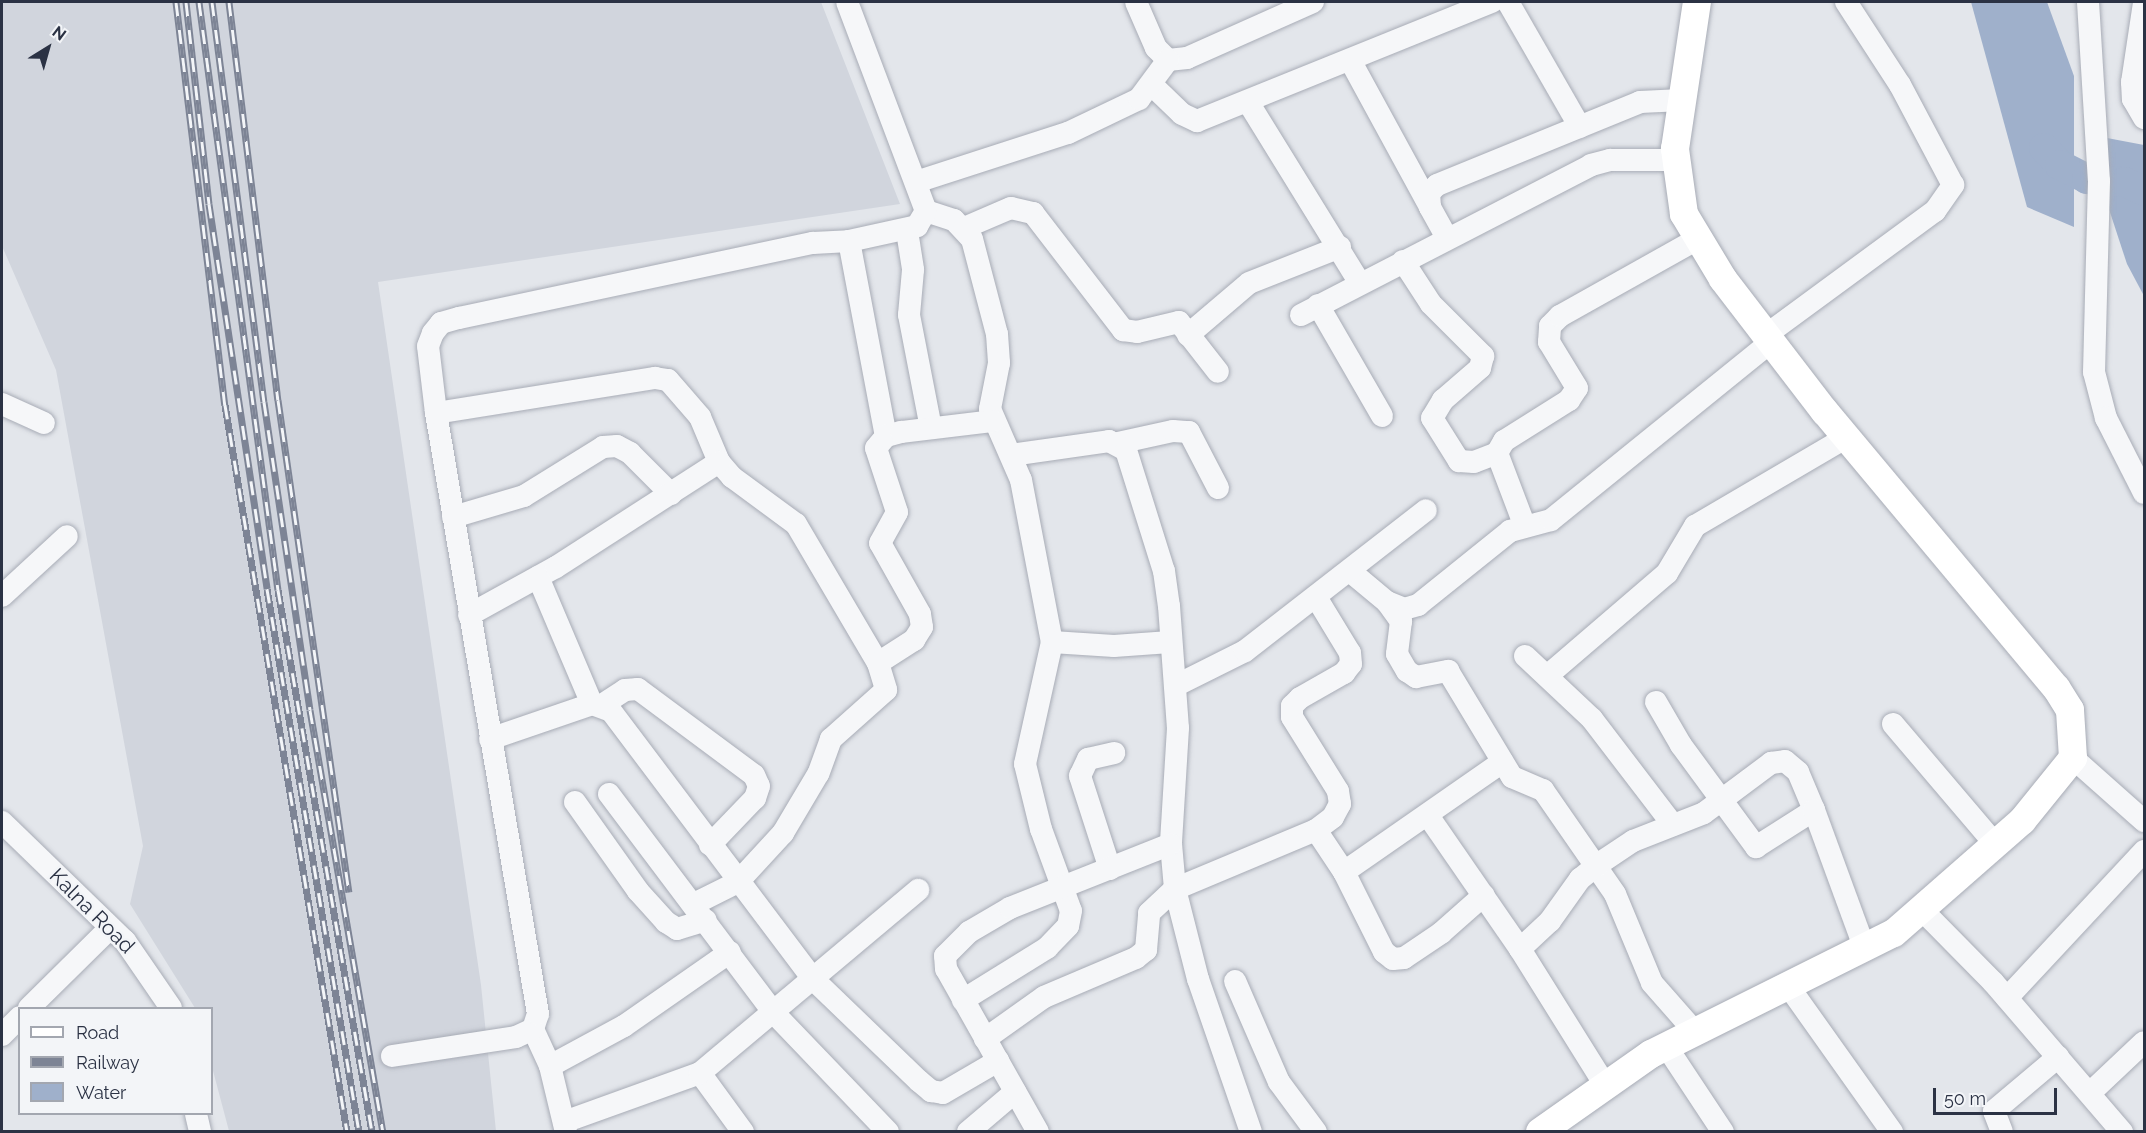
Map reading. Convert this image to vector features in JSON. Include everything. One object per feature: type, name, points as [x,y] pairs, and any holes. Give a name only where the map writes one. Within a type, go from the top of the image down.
[{"type":"main road","points":[[1555,1127],[1605,1085],[1666,1046],[1865,949],[1923,911],[1997,846],[2047,794],[2073,758],[2070,710],[2056,688],[1845,438],[1768,338],[1697,239],[1684,214],[1676,160],[1682,100],[1697,2]]},
{"type":"street","points":[[847,2],[926,211],[922,221],[908,231],[849,241],[813,243],[446,321],[428,346],[436,413],[469,615],[538,1014],[533,1029],[550,1066],[565,1127],[700,1072],[814,980],[918,890]]},
{"type":"street","points":[[1136,2],[1156,48],[1168,60]]},
{"type":"street","points":[[1153,86],[1182,114],[1197,121],[1492,2]]},
{"type":"street","points":[[1508,2],[1580,127]]},
{"type":"street","points":[[1387,602],[1404,609],[1418,605],[1524,524],[1551,520],[1768,338],[1935,211],[1953,185],[1906,95],[1846,2]]},
{"type":"street","points":[[2088,2],[2099,181],[2094,372],[2106,418],[2145,493]]},
{"type":"street","points":[[1168,60],[1187,58],[1306,3]]},
{"type":"street","points":[[2145,3],[2132,82],[2133,99],[2145,118]]},
{"type":"street","points":[[916,182],[1068,133],[1138,99],[1153,86],[1168,60]]},
{"type":"street","points":[[1350,60],[1447,238]]},
{"type":"street","points":[[1430,207],[1429,194],[1437,185],[1640,102],[1682,100]]},
{"type":"street","points":[[1248,102],[1340,247],[1360,283]]},
{"type":"street","points":[[1382,416],[1310,310],[1591,165],[1610,160],[1676,160]]},
{"type":"street","points":[[964,228],[1011,208],[1033,213],[1123,330],[1137,332],[1177,322],[1218,372]]},
{"type":"street","points":[[926,211],[964,228],[972,239],[997,334],[999,363],[991,397],[993,421],[1021,480],[1052,642],[1025,764],[1061,886],[1071,911],[1068,926],[1047,948],[963,999]]},
{"type":"street","points":[[908,231],[913,270],[909,315],[931,428]]},
{"type":"street","points":[[1403,261],[1431,303],[1483,356],[1480,368],[1443,400],[1432,418],[1459,461],[1474,462],[1497,453],[1504,441],[1569,400],[1577,388],[1550,342],[1550,326],[1560,316],[1697,239]]},
{"type":"street","points":[[849,241],[886,436],[875,453],[897,512],[880,543],[920,614],[922,627],[914,640],[878,663]]},
{"type":"street","points":[[1188,335],[1249,283],[1340,247]]},
{"type":"street","points":[[436,413],[654,378],[668,380],[700,417],[719,462],[766,506],[796,524],[878,663],[886,690],[840,727],[797,813],[738,882],[678,929],[666,922],[638,891],[575,802]]},
{"type":"street","points":[[2,404],[44,423]]},
{"type":"street","points":[[886,436],[993,421]]},
{"type":"street","points":[[1011,455],[1118,443],[1173,431],[1189,432],[1218,488]]},
{"type":"street","points":[[1546,676],[1667,573],[1695,526],[1845,438]]},
{"type":"street","points":[[1118,443],[1126,450],[1164,570],[1178,728],[1171,844],[1175,889],[1198,979],[1251,1131]]},
{"type":"street","points":[[453,517],[524,496],[603,447],[617,446],[630,453],[671,494]]},
{"type":"street","points":[[1497,453],[1524,524]]},
{"type":"street","points":[[469,615],[538,578],[719,462]]},
{"type":"street","points":[[1175,686],[1225,664],[1350,572],[1426,510]]},
{"type":"street","points":[[2,596],[67,536]]},
{"type":"street","points":[[1350,572],[1387,602],[1401,621],[1397,654],[1407,671],[1416,677],[1448,671],[1512,777],[1543,790],[1615,894],[1652,983],[1695,1032]]},
{"type":"street","points":[[538,578],[597,705],[623,725],[710,846],[814,980],[931,1091],[944,1093],[998,1061]]},
{"type":"street","points":[[985,1039],[1061,988],[1136,958],[1146,950],[1149,913],[1175,889],[1316,830],[1340,804],[1338,790],[1292,717],[1292,706],[1351,664],[1350,653],[1316,597]]},
{"type":"street","points":[[1052,642],[1114,646],[1170,642]]},
{"type":"street","points":[[1525,656],[1609,738],[1673,825]]},
{"type":"street","points":[[490,739],[597,705],[625,690],[638,689],[754,775],[759,786],[755,798],[710,846]]},
{"type":"street","points":[[1656,702],[1681,745],[1725,801],[1756,847],[1814,810]]},
{"type":"street","points":[[1893,724],[1997,846]]},
{"type":"street","points":[[1110,869],[1080,776],[1088,759],[1114,753]]},
{"type":"street","points":[[2073,758],[2145,821]]},
{"type":"street","points":[[1520,949],[1550,921],[1575,886],[1597,865],[1633,841],[1725,801],[1771,763],[1785,761],[1798,772],[1865,949]]},
{"type":"street","points":[[1344,872],[1429,817],[1502,762]]},
{"type":"street","points":[[609,794],[773,1012],[888,1131]]},
{"type":"street","points":[[1429,817],[1520,949],[1605,1085]]},
{"type":"street","name":"Kalna Road","points":[[2,822],[137,955],[170,1007]]},
{"type":"street","points":[[1316,830],[1344,872],[1384,952],[1393,958],[1404,957],[1441,933],[1484,895]]},
{"type":"street","points":[[1038,1131],[945,969],[945,956],[952,946],[993,916],[1061,886],[1171,844]]},
{"type":"street","points":[[2007,998],[2145,851]]},
{"type":"street","points":[[1923,911],[2007,998],[2122,1131]]},
{"type":"street","points":[[30,1007],[110,928]]},
{"type":"street","points":[[550,1066],[624,1026],[730,952]]},
{"type":"street","points":[[1235,981],[1279,1082],[1316,1131]]},
{"type":"street","points":[[1788,987],[1892,1131]]},
{"type":"street","points":[[2,1035],[18,1019]]},
{"type":"street","points":[[392,1056],[516,1037],[533,1029]]},
{"type":"street","points":[[2090,1093],[2145,1042]]},
{"type":"street","points":[[1666,1046],[1722,1131]]},
{"type":"street","points":[[2002,1131],[1994,1111],[2058,1057]]},
{"type":"street","points":[[700,1072],[743,1131]]},
{"type":"street","points":[[968,1131],[1015,1092]]},
{"type":"street","points":[[196,1115],[200,1131]]},
{"type":"shaded area","points":[[2,2],[821,2],[900,204],[378,282],[481,985],[496,1131],[229,1131],[213,1071],[213,1007],[194,1007],[130,904],[143,846],[56,370],[2,246]]},
{"type":"water","points":[[1971,2],[2047,2],[2074,76],[2074,227],[2027,207]]},
{"type":"water","points":[[2107,138],[2144,145],[2144,296],[2127,264],[2104,194]]},
{"type":"waterway","points":[[2044,148],[2060,165],[2087,179],[2125,182],[2144,191]]},
{"type":"railway","points":[[176,2],[225,405],[347,1132]]},
{"type":"railway","points":[[186,2],[209,204],[267,589],[359,1132]]},
{"type":"railway","points":[[199,2],[278,590],[372,1132]]},
{"type":"railway","points":[[212,2],[264,402],[310,710],[383,1132]]},
{"type":"railway","points":[[229,2],[278,400],[349,892]]}]
